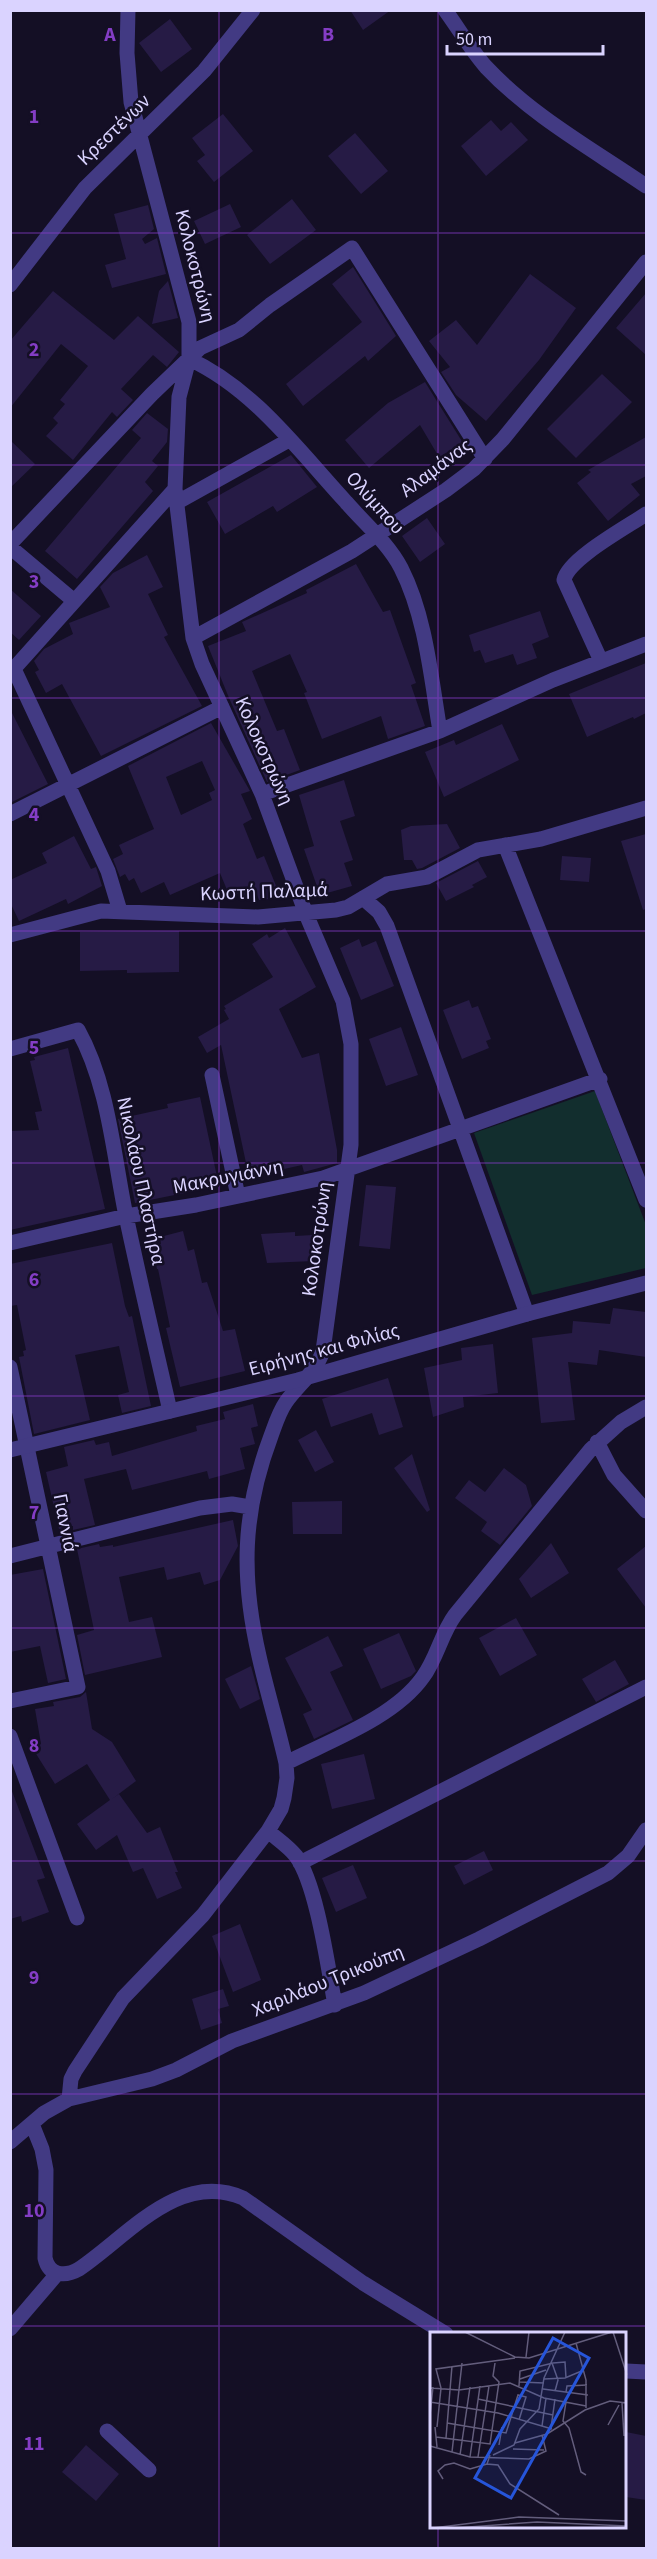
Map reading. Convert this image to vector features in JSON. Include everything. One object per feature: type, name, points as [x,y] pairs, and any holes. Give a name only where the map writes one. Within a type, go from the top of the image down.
[{"type":"street","name":"Κολοκοτρώνη","points":[[69,2099],[71,2079],[110,2015],[136,1984],[198,1921],[268,1831],[277,1817],[284,1798],[286,1763],[259,1658],[251,1615],[246,1558],[250,1507],[276,1421],[285,1404],[309,1377],[323,1351],[348,1171],[353,1104],[350,1028],[343,1001],[306,914],[262,794],[193,638],[175,496],[179,397],[189,359],[191,339],[184,299],[138,135],[128,77],[128,10]]},
{"type":"street","name":"Κρεστένων","points":[[10,285],[85,188],[204,70],[253,10]]},
{"type":"street","points":[[445,10],[476,55],[507,87],[555,125],[646,186]]},
{"type":"street","points":[[73,600],[10,546],[152,394],[189,359],[207,344],[239,330],[270,305],[352,248],[485,459]]},
{"type":"street","name":"Αλαμάνας","points":[[193,638],[328,565],[376,536],[446,490],[485,459],[646,262]]},
{"type":"street","name":"Ολύμπου","points":[[189,359],[229,382],[289,440],[376,536],[400,568],[414,603],[440,731]]},
{"type":"street","points":[[120,911],[108,871],[12,671],[73,600],[175,496],[289,440]]},
{"type":"street","points":[[601,661],[564,580],[565,574],[576,561],[646,514]]},
{"type":"street","points":[[262,794],[440,731],[553,680],[646,644]]},
{"type":"street","points":[[10,814],[222,706]]},
{"type":"street","name":"Κωστή Παλαμά","points":[[10,935],[22,934],[90,913],[120,911],[229,916],[306,914],[341,909],[387,884],[428,877],[478,850],[541,839],[646,808]]},
{"type":"street","points":[[505,845],[600,1079],[646,1200]]},
{"type":"street","points":[[363,898],[379,912],[387,926],[527,1314]]},
{"type":"street","name":"Νικολάου Πλαστήρα","points":[[10,1049],[78,1030],[92,1058],[99,1081],[126,1216],[170,1411]]},
{"type":"street","points":[[212,1075],[238,1196]]},
{"type":"street","name":"Μακρυγιάννη","points":[[10,1243],[126,1216],[238,1196],[348,1171],[600,1079]]},
{"type":"street","name":"Ειρήνης και Φιλίας","points":[[10,1450],[309,1377],[527,1314],[646,1283]]},
{"type":"street","name":"Γιαννιά","points":[[10,1367],[29,1446],[78,1687],[10,1701]]},
{"type":"street","points":[[286,1763],[381,1714],[416,1686],[425,1675],[445,1629],[455,1615],[597,1442],[621,1422],[646,1407]]},
{"type":"street","points":[[597,1442],[614,1475],[646,1511]]},
{"type":"street","points":[[10,1556],[200,1508],[232,1504],[250,1507]]},
{"type":"street","points":[[300,1863],[646,1687]]},
{"type":"street","points":[[10,1736],[77,1918]]},
{"type":"street","name":"Χαριλάου Τρικούπη","points":[[10,2142],[55,2106],[69,2099],[152,2079],[191,2063],[232,2041],[335,2005],[450,1953],[597,1880],[620,1864],[646,1830]]},
{"type":"street","points":[[268,1831],[291,1851],[300,1863],[316,1915],[335,2005]]},
{"type":"street","points":[[32,2124],[42,2149],[46,2170],[45,2258],[48,2268],[57,2274],[66,2274],[79,2269],[151,2214],[180,2197],[206,2190],[225,2192],[243,2198],[363,2283],[443,2332]]},
{"type":"street","points":[[10,2329],[57,2274]]},
{"type":"street","points":[[627,2371],[646,2372]]},
{"type":"street","points":[[107,2431],[149,2470]]},
{"type":"green space","points":[[595,1091],[646,1225],[646,1268],[532,1295],[474,1133]]},
{"type":"building","points":[[350,10],[391,10],[363,30]]},
{"type":"building","points":[[170,19],[192,49],[161,72],[139,43]]},
{"type":"building","points":[[223,114],[253,151],[214,182],[197,161],[205,155],[192,138]]},
{"type":"building","points":[[491,120],[501,131],[511,122],[528,140],[486,176],[461,146]]},
{"type":"building","points":[[355,133],[388,171],[361,194],[328,156]]},
{"type":"building","points":[[292,199],[316,230],[270,264],[247,235]]},
{"type":"building","points":[[230,204],[241,227],[205,244],[194,221]]},
{"type":"building","points":[[148,205],[154,229],[142,239],[145,244],[157,238],[166,274],[112,288],[105,265],[126,259],[114,214]]},
{"type":"building","points":[[353,267],[396,336],[368,361],[365,356],[303,406],[286,384],[362,322],[332,284]]},
{"type":"building","points":[[530,274],[576,308],[539,360],[486,421],[456,395],[441,372],[450,367],[429,341],[456,320],[477,345]]},
{"type":"building","points":[[168,281],[178,318],[152,324],[159,291]]},
{"type":"building","points":[[53,291],[114,340],[138,316],[179,352],[167,367],[153,355],[121,389],[133,400],[117,417],[112,412],[73,460],[46,436],[58,423],[53,418],[65,404],[60,400],[88,366],[61,344],[10,408],[10,341]]},
{"type":"building","points":[[646,293],[646,355],[616,328]]},
{"type":"building","points":[[602,374],[632,402],[576,458],[547,429]]},
{"type":"building","points":[[425,382],[463,443],[439,457],[420,425],[369,468],[345,440],[388,403]]},
{"type":"building","points":[[147,413],[168,429],[167,442],[152,461],[158,466],[145,482],[153,491],[77,579],[45,551],[141,438],[132,430]]},
{"type":"building","points":[[646,437],[646,476],[631,484],[640,495],[608,521],[577,483],[591,472],[588,470]]},
{"type":"building","points":[[10,440],[35,464],[10,488]]},
{"type":"building","points":[[291,455],[317,487],[277,512],[273,506],[225,534],[207,502]]},
{"type":"building","points":[[427,518],[445,544],[420,562],[402,536]]},
{"type":"building","points":[[147,555],[163,587],[148,594],[168,635],[164,637],[202,706],[101,756],[62,684],[46,693],[35,672],[39,670],[34,661],[44,649],[73,634],[69,623],[110,607],[100,587],[113,573]]},
{"type":"building","points":[[356,564],[383,612],[390,610],[416,683],[411,685],[425,726],[388,739],[381,716],[322,739],[304,693],[307,692],[290,654],[252,671],[277,731],[284,729],[300,770],[267,782],[208,646],[246,631],[242,622],[307,593],[306,590]]},
{"type":"building","points":[[10,589],[41,616],[19,640],[10,632]]},
{"type":"building","points":[[540,611],[549,637],[532,644],[537,658],[517,665],[513,654],[485,663],[480,650],[474,652],[469,635]]},
{"type":"building","points":[[646,663],[646,713],[587,737],[569,694]]},
{"type":"building","points":[[10,709],[48,784],[10,803]]},
{"type":"building","points":[[211,723],[250,791],[241,794],[252,819],[243,824],[257,859],[264,856],[281,898],[259,900],[256,892],[241,898],[239,893],[230,897],[220,873],[170,895],[164,882],[141,893],[134,878],[129,881],[125,874],[120,877],[113,859],[123,854],[119,845],[154,829],[128,766]],"holes":[[[202,761],[215,790],[209,793],[212,800],[181,815],[166,777]]]},
{"type":"building","points":[[502,724],[519,760],[444,797],[425,752],[454,740],[456,745]]},
{"type":"building","points":[[344,780],[355,816],[340,821],[353,860],[344,863],[352,886],[320,895],[304,849],[314,846],[299,795]]},
{"type":"building","points":[[447,824],[460,848],[422,868],[417,869],[412,860],[404,860],[401,830],[411,826]]},
{"type":"building","points":[[646,834],[646,909],[643,910],[621,841]]},
{"type":"building","points":[[74,836],[91,869],[96,867],[102,886],[68,904],[66,899],[19,921],[10,902],[10,880],[47,863],[42,853]]},
{"type":"building","points":[[562,856],[591,858],[589,882],[560,880]]},
{"type":"building","points":[[478,861],[487,877],[472,885],[474,887],[446,901],[436,883]]},
{"type":"building","points":[[285,928],[316,987],[279,1009],[302,1058],[319,1053],[337,1150],[337,1163],[304,1172],[302,1165],[249,1177],[221,1045],[207,1053],[198,1037],[229,1019],[224,1006],[273,977],[252,944],[267,934],[269,938]]},
{"type":"building","points":[[179,931],[179,972],[80,971],[80,932]]},
{"type":"building","points":[[359,939],[362,947],[376,941],[394,986],[361,1000],[340,948]]},
{"type":"building","points":[[469,1000],[472,1008],[478,1006],[491,1039],[486,1041],[489,1048],[462,1059],[443,1010]]},
{"type":"building","points":[[401,1027],[418,1075],[386,1086],[369,1039]]},
{"type":"building","points":[[68,1048],[105,1209],[10,1230],[10,1131],[39,1130],[35,1112],[42,1111],[30,1061],[35,1060],[34,1057]]},
{"type":"building","points":[[200,1097],[219,1186],[135,1203],[118,1119],[168,1108],[167,1104]]},
{"type":"building","points":[[366,1185],[396,1187],[390,1249],[359,1246]]},
{"type":"building","points":[[183,1231],[188,1251],[194,1249],[202,1283],[207,1282],[223,1331],[235,1329],[245,1371],[180,1387],[166,1328],[170,1327],[152,1246],[161,1244],[160,1237]]},
{"type":"building","points":[[295,1232],[295,1236],[313,1235],[314,1261],[267,1263],[261,1234]]},
{"type":"building","points":[[112,1243],[125,1306],[129,1317],[132,1316],[151,1406],[122,1413],[118,1395],[129,1392],[119,1346],[75,1355],[90,1420],[34,1434],[19,1357],[24,1356],[23,1351],[26,1350],[17,1305],[10,1306],[10,1264]]},
{"type":"building","points":[[613,1308],[646,1312],[646,1357],[599,1350],[597,1365],[568,1362],[575,1420],[541,1423],[532,1338],[572,1333],[573,1321],[610,1324]]},
{"type":"building","points":[[493,1344],[498,1393],[463,1397],[464,1407],[433,1417],[424,1368],[462,1360],[461,1348]]},
{"type":"building","points":[[388,1378],[403,1427],[379,1435],[372,1413],[331,1427],[322,1399]]},
{"type":"building","points":[[253,1404],[258,1426],[251,1428],[255,1444],[240,1448],[245,1469],[209,1479],[207,1471],[132,1490],[126,1469],[84,1479],[95,1525],[73,1530],[73,1526],[59,1529],[46,1472],[68,1466],[64,1447],[94,1440],[96,1445],[109,1442],[112,1456],[197,1431],[196,1426],[225,1419],[223,1412]]},
{"type":"building","points":[[316,1430],[334,1462],[315,1472],[298,1440]]},
{"type":"building","points":[[412,1454],[430,1510],[427,1512],[394,1468]]},
{"type":"building","points":[[504,1468],[526,1485],[532,1506],[500,1545],[481,1531],[487,1522],[455,1498],[469,1480],[485,1492]]},
{"type":"building","points":[[342,1501],[342,1534],[293,1534],[292,1502]]},
{"type":"building","points":[[233,1520],[238,1546],[220,1580],[204,1585],[200,1572],[167,1580],[164,1567],[119,1577],[129,1622],[152,1617],[162,1657],[85,1675],[77,1635],[94,1630],[77,1549],[99,1544],[100,1547],[113,1545],[113,1547]]},
{"type":"building","points":[[551,1543],[569,1573],[531,1598],[519,1579]]},
{"type":"building","points":[[646,1546],[646,1608],[617,1569]]},
{"type":"building","points":[[43,1569],[66,1679],[48,1683],[40,1646],[10,1652],[10,1575]]},
{"type":"building","points":[[516,1618],[537,1655],[500,1676],[479,1638]]},
{"type":"building","points":[[399,1633],[416,1671],[411,1676],[381,1689],[363,1649]]},
{"type":"building","points":[[328,1636],[343,1666],[330,1672],[353,1720],[314,1739],[303,1714],[312,1710],[285,1658]]},
{"type":"building","points":[[615,1660],[629,1684],[596,1702],[582,1679]]},
{"type":"building","points":[[251,1666],[260,1699],[240,1709],[225,1679]]},
{"type":"building","points":[[86,1692],[92,1729],[112,1742],[136,1781],[112,1799],[119,1794],[147,1833],[160,1827],[178,1872],[175,1872],[182,1888],[157,1899],[143,1868],[133,1872],[117,1835],[96,1850],[77,1824],[110,1800],[87,1764],[55,1784],[33,1749],[41,1744],[35,1709],[54,1706],[53,1702],[80,1697]]},
{"type":"building","points":[[364,1754],[375,1799],[332,1809],[321,1764]]},
{"type":"building","points":[[10,1786],[45,1878],[37,1880],[49,1912],[22,1922],[21,1916],[10,1919]]},
{"type":"building","points":[[484,1851],[493,1870],[464,1885],[454,1866]]},
{"type":"building","points":[[353,1865],[367,1898],[336,1912],[322,1878]]},
{"type":"building","points":[[240,1924],[261,1980],[233,1992],[212,1936]]},
{"type":"building","points":[[223,1989],[229,2006],[218,2009],[222,2023],[201,2030],[192,1999]]},
{"type":"building","points":[[627,2432],[646,2436],[646,2500],[627,2497]]},
{"type":"building","points":[[86,2445],[119,2474],[96,2501],[62,2472]]}]
